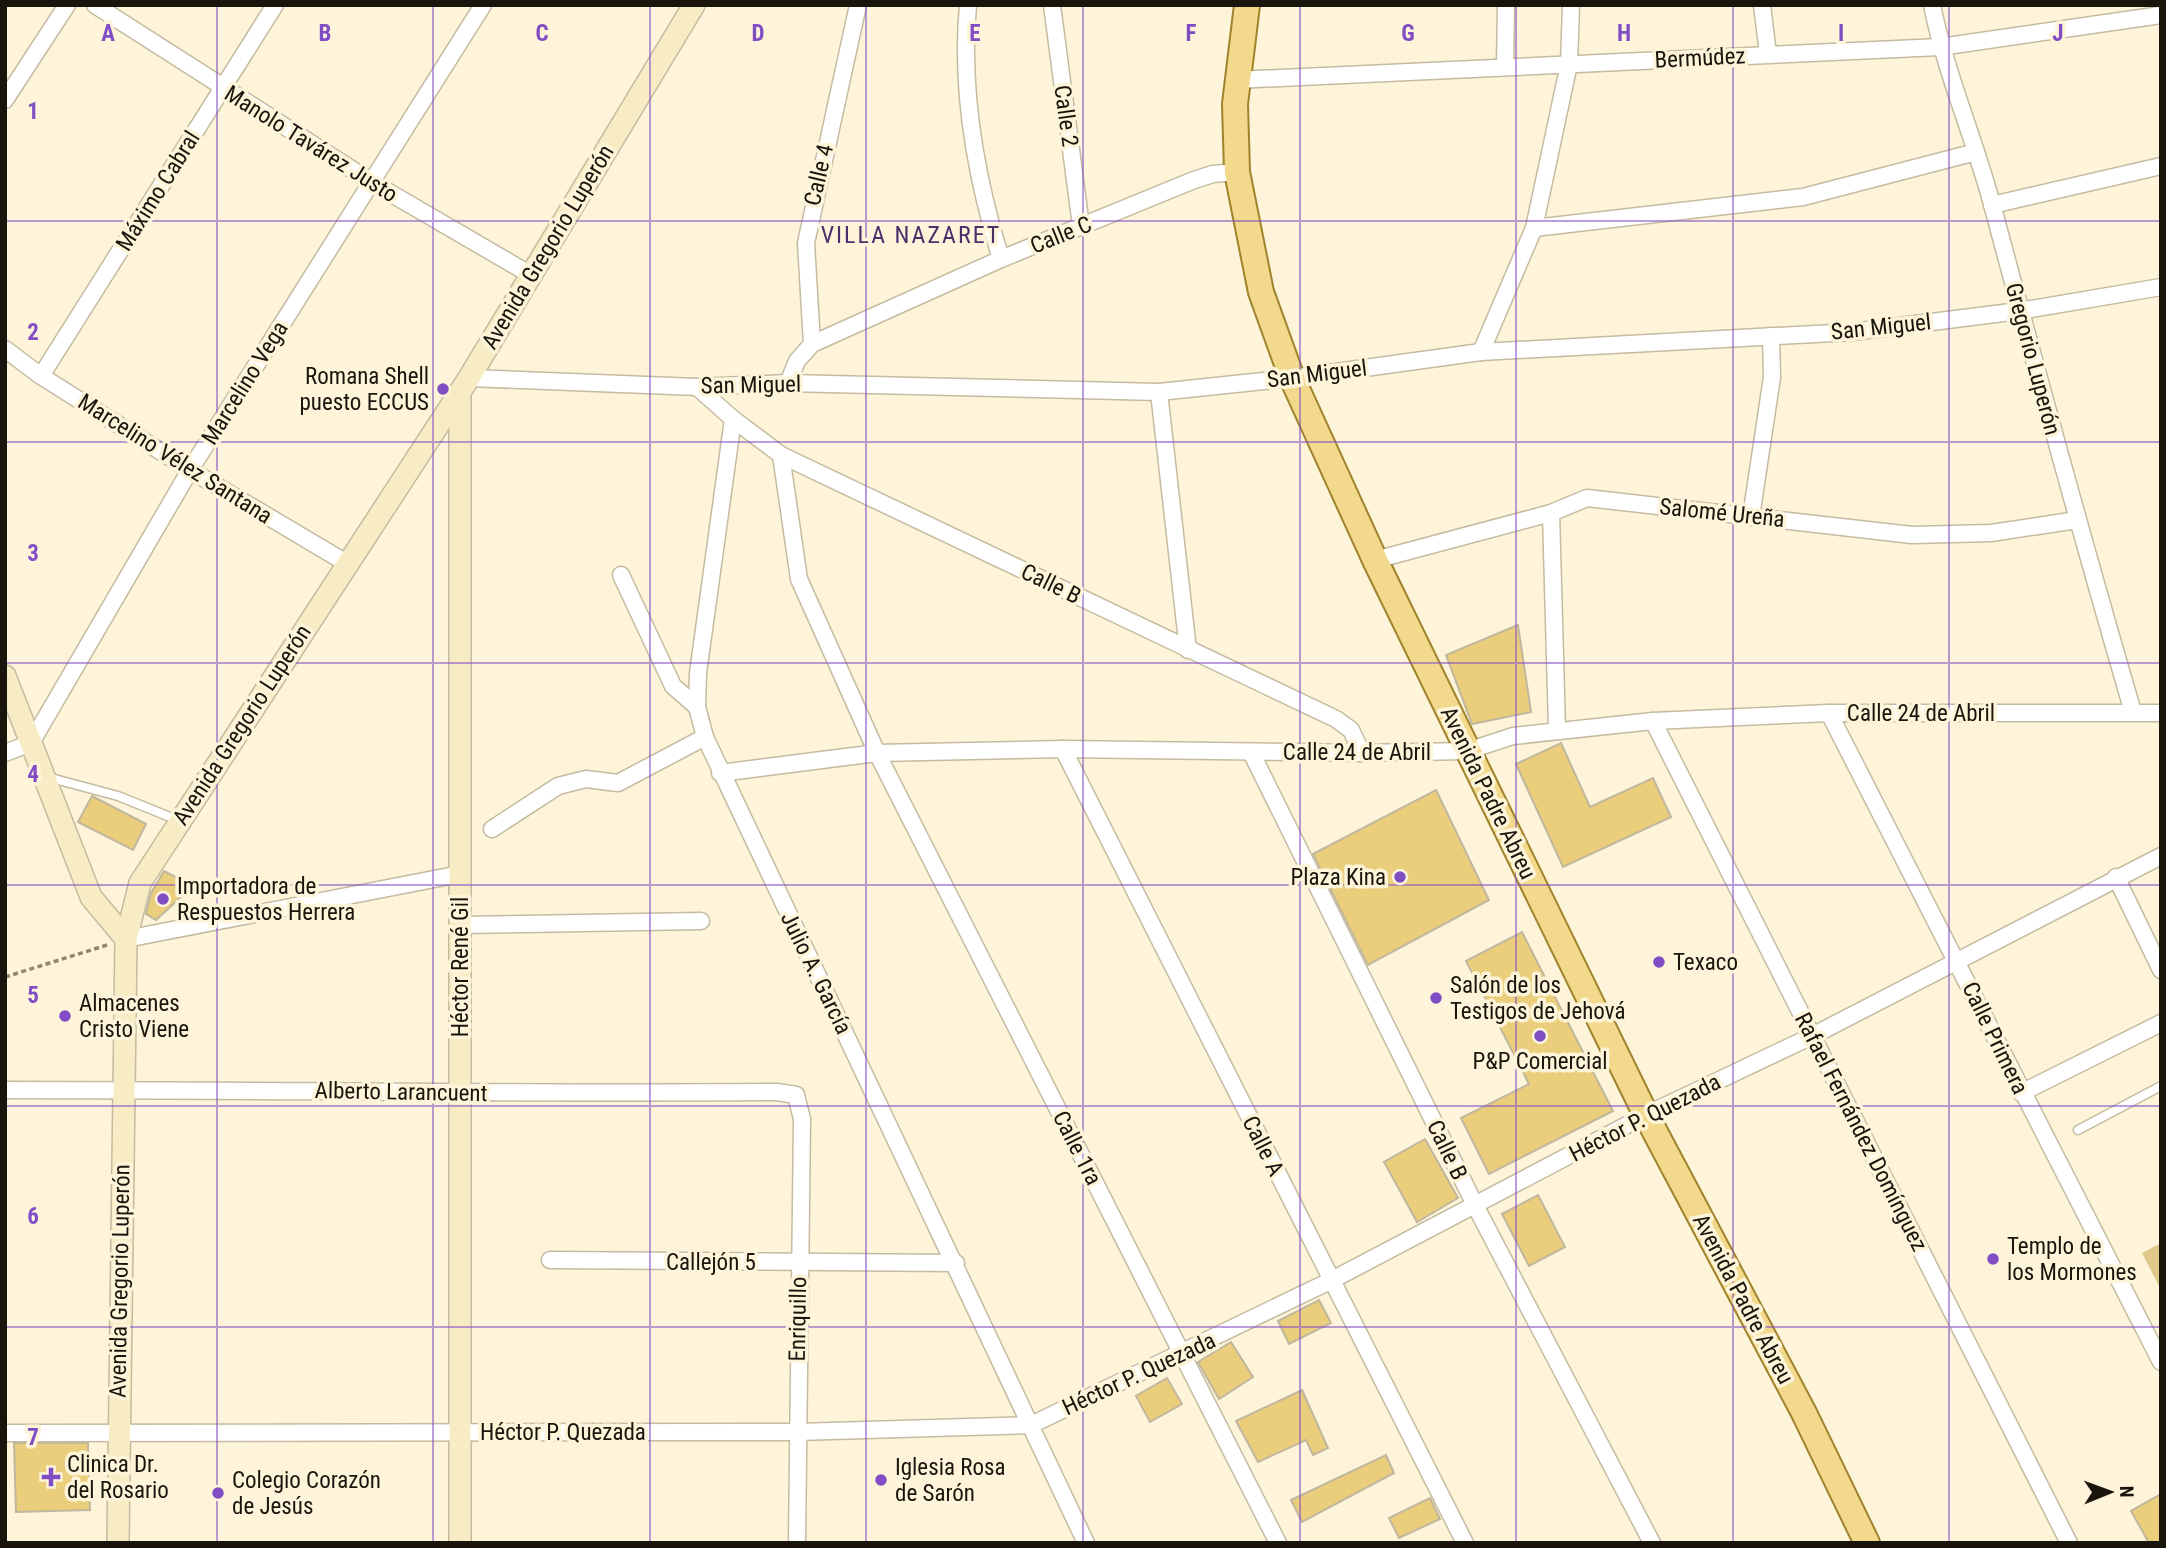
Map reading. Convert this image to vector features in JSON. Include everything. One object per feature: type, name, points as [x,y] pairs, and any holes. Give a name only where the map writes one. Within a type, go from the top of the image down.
[{"type":"main road","name":"Avenida Gregorio Luperón","points":[[118,1543],[126,939],[140,883],[464,385],[694,5]]},
{"type":"main road","name":"Avenida Padre Abreu","points":[[1247,5],[1237,80],[1237,172],[1261,292],[1292,378],[1375,560],[1646,1115],[1804,1413],[1867,1543]]},
{"type":"main road","name":"Héctor René Gil","points":[[460,1543],[462,1432],[458,1094],[464,385]]},
{"type":"main road","points":[[5,676],[91,897],[126,939]]},
{"type":"street","points":[[5,100],[67,5]]},
{"type":"street","name":"Manolo Tavárez Justo","points":[[95,5],[222,89],[373,183],[531,275]]},
{"type":"street","name":"Máximo Cabral","points":[[41,376],[275,5]]},
{"type":"street","name":"Marcelino Vega","points":[[31,743],[190,470],[483,5]]},
{"type":"street","name":"Calle 4","points":[[812,344],[807,282],[808,223],[858,5]]},
{"type":"street","points":[[968,5],[965,50],[974,144],[983,202],[1001,259]]},
{"type":"street","name":"Calle 2","points":[[1052,5],[1081,226]]},
{"type":"street","points":[[1505,66],[1506,5]]},
{"type":"street","points":[[1481,352],[1534,228],[1569,64],[1571,5]]},
{"type":"street","points":[[1762,5],[1768,54]]},
{"type":"street","name":"Gregorio Luperón","points":[[1932,5],[1940,47],[1992,205],[2077,520],[2133,712]]},
{"type":"street","name":"Bermúdez","points":[[1237,80],[1940,47],[2161,15]]},
{"type":"street","points":[[1534,228],[1803,197],[1976,152]]},
{"type":"street","points":[[1992,205],[2161,166]]},
{"type":"street","name":"Calle C","points":[[812,344],[1081,226],[1213,174],[1237,172]]},
{"type":"street","name":"San Miguel","points":[[464,385],[697,387],[788,383],[1159,391],[1292,378],[1481,352],[1852,332],[2019,311],[2161,287]]},
{"type":"street","points":[[1751,517],[1772,377],[1771,336]]},
{"type":"street","points":[[788,383],[797,361],[812,344]]},
{"type":"street","name":"Marcelino Vélez Santana","points":[[7,352],[190,470],[348,564]]},
{"type":"street","points":[[697,387],[733,419]]},
{"type":"street","points":[[1159,391],[1188,649]]},
{"type":"street","name":"Calle B","points":[[733,419],[781,454],[1336,719],[1351,730],[1362,753]]},
{"type":"street","name":"Julio A. García","points":[[733,419],[698,673],[697,707],[705,737],[956,1263],[1086,1543]]},
{"type":"street","name":"Calle 1ra","points":[[781,454],[799,579],[877,753],[1278,1543]]},
{"type":"street","name":"Salomé Ureña","points":[[1375,560],[1550,513],[1587,498],[1912,535],[1991,533],[2077,520]]},
{"type":"street","points":[[1550,513],[1557,729]]},
{"type":"street","points":[[621,575],[673,686],[697,707]]},
{"type":"street","name":"Calle 24 de Abril","points":[[720,773],[877,753],[1063,748],[1362,753],[1467,751],[1492,740],[1557,729],[1653,721],[1829,713],[2161,713]]},
{"type":"street","name":"Calle Primera","points":[[1829,713],[1957,960],[2021,1093],[2161,1362]]},
{"type":"street","name":"Rafael Fernández Domínguez","points":[[1653,721],[2069,1543]]},
{"type":"street","points":[[492,829],[558,786],[586,779],[618,783],[705,737]]},
{"type":"street","points":[[5,753],[31,743]]},
{"type":"street","name":"Calle A","points":[[1063,748],[1330,1281],[1465,1543]]},
{"type":"street","name":"Calle B","points":[[1251,752],[1475,1206],[1652,1543]]},
{"type":"street","name":"Héctor P. Quezada","points":[[5,1433],[797,1432],[1031,1425],[1330,1281],[1646,1115],[1812,1036],[2161,856]]},
{"type":"street","points":[[126,939],[460,874]]},
{"type":"street","points":[[2116,877],[2161,970]]},
{"type":"street","points":[[461,925],[701,921]]},
{"type":"street","points":[[2021,1093],[2161,1023]]},
{"type":"street","name":"Alberto Larancuent","points":[[5,1090],[123,1088],[458,1094],[777,1092],[796,1095]]},
{"type":"street","name":"Enriquillo","points":[[796,1095],[802,1119],[797,1543]]},
{"type":"street","name":"Callejón 5","points":[[550,1261],[956,1263]]},
{"type":"lane","points":[[44,776],[118,796],[180,821]]},
{"type":"lane","points":[[2078,1130],[2161,1086]]},
{"type":"path","points":[[5,977],[126,939]]},
{"type":"shaded area","points":[[2161,1243],[2161,1290],[2142,1253]]},
{"type":"building","points":[[1518,625],[1531,712],[1472,724],[1446,655]]},
{"type":"building","points":[[1561,743],[1590,807],[1653,778],[1671,817],[1563,867],[1516,764]]},
{"type":"building","name":"Plaza Kina","points":[[1436,790],[1489,900],[1368,965],[1313,854]]},
{"type":"building","points":[[92,796],[146,824],[133,850],[78,822]]},
{"type":"building","name":"Importadora de Respuestos Herrera","points":[[164,871],[193,886],[156,920],[146,914],[151,893]]},
{"type":"building","name":"P&P Comercial","points":[[1522,932],[1613,1111],[1489,1174],[1461,1118],[1529,1084],[1466,961]]},
{"type":"building","points":[[1425,1139],[1458,1198],[1417,1222],[1384,1162]]},
{"type":"building","points":[[1538,1195],[1565,1247],[1529,1266],[1502,1214]]},
{"type":"building","points":[[1319,1300],[1331,1323],[1289,1344],[1278,1321]]},
{"type":"building","points":[[1231,1342],[1253,1377],[1219,1399],[1198,1362]]},
{"type":"building","points":[[1167,1378],[1182,1404],[1150,1422],[1136,1396]]},
{"type":"building","points":[[1302,1390],[1328,1448],[1313,1455],[1306,1440],[1258,1462],[1236,1421]]},
{"type":"building","name":"Clinica Dr. del Rosario","points":[[14,1443],[88,1443],[90,1510],[16,1512]]},
{"type":"building","points":[[1386,1455],[1394,1473],[1302,1522],[1291,1500]]},
{"type":"building","points":[[2161,1494],[2161,1543],[2149,1543],[2131,1511]]},
{"type":"building","points":[[1430,1498],[1440,1519],[1399,1538],[1389,1518]]},
{"type":"place","name":"Romana Shell puesto ECCUS","points":[[443,389]]},
{"type":"place","name":"Plaza Kina","points":[[1400,877]]},
{"type":"place","name":"Importadora de Respuestos Herrera","points":[[163,899]]},
{"type":"place","name":"Texaco","points":[[1659,962]]},
{"type":"place","name":"Salón de los Testigos de Jehová","points":[[1436,998]]},
{"type":"place","name":"Almacenes Cristo Viene","points":[[65,1016]]},
{"type":"place","name":"P&P Comercial","points":[[1540,1036]]},
{"type":"place","name":"Templo de los Mormones","points":[[1993,1259]]},
{"type":"place","name":"Clinica Dr. del Rosario","points":[[51,1477]]},
{"type":"place","name":"Iglesia Rosa de Sarón","points":[[881,1480]]},
{"type":"place","name":"Colegio Corazón de Jesús","points":[[218,1493]]},
{"type":"district","name":"VILLA NAZARET","points":[[911,235]]}]
